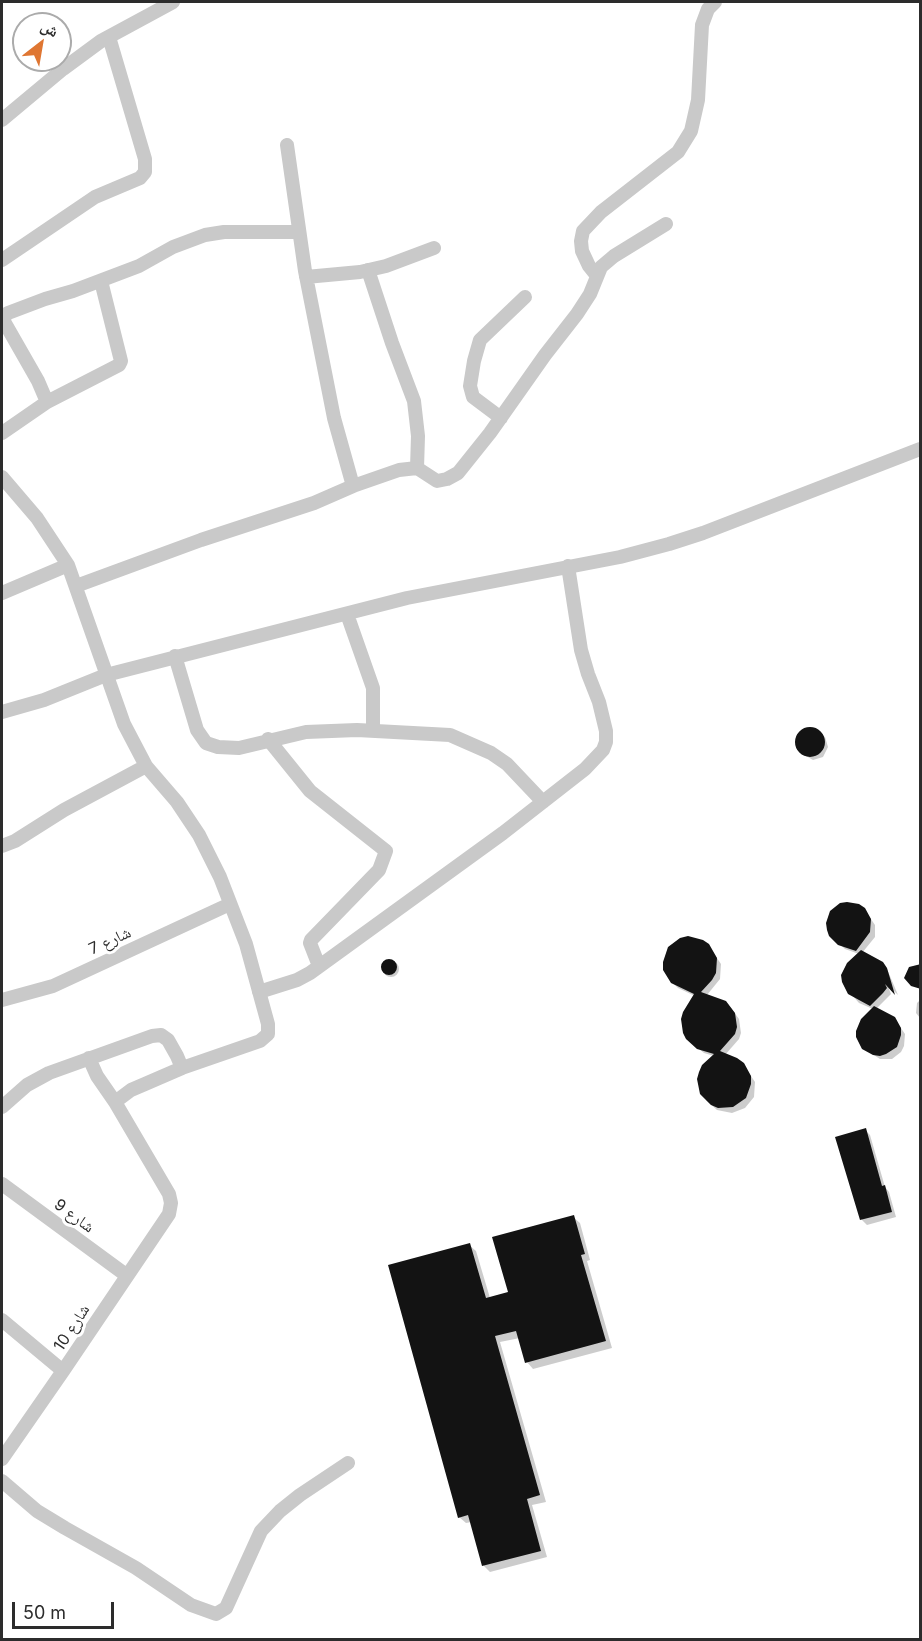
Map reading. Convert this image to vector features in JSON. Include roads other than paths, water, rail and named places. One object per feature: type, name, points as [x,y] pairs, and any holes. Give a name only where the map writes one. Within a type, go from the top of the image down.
[{"type":"street","points":[[2,120],[63,69],[109,37],[173,2]]},
{"type":"street","points":[[597,276],[582,251],[580,241],[583,231],[601,212],[678,152],[692,131],[698,100],[702,25],[708,9],[715,2]]},
{"type":"street","points":[[2,260],[95,197],[140,178],[146,172],[145,159],[109,37]]},
{"type":"street","points":[[286,145],[306,277],[334,418],[352,486]]},
{"type":"street","points":[[76,586],[201,540],[314,503],[352,486],[399,470],[417,468],[437,481],[447,480],[458,473],[577,314],[590,294],[601,267],[614,256],[666,224]]},
{"type":"street","points":[[47,402],[38,381],[2,318],[18,308],[74,291],[139,266],[173,247],[204,235],[224,232],[299,232]]},
{"type":"street","points":[[306,277],[368,270],[434,248]]},
{"type":"street","points":[[368,270],[414,401],[418,436],[417,468]]},
{"type":"street","points":[[2,433],[47,402],[119,365],[121,361],[101,281]]},
{"type":"street","points":[[501,418],[473,397],[470,386],[474,361],[480,340],[525,297]]},
{"type":"street","points":[[2,712],[44,700],[106,675],[175,656],[407,598],[620,557],[703,534],[921,449]]},
{"type":"street","points":[[2,477],[37,518],[68,565],[124,724],[146,766],[177,802],[199,835],[220,877],[246,944],[268,1024],[266,1038],[182,1068],[131,1090],[115,1102],[97,1076],[89,1058]]},
{"type":"street","points":[[2,593],[68,565]]},
{"type":"street","points":[[259,992],[297,980],[319,966],[503,833],[598,757],[606,742],[606,731],[599,702],[581,650],[568,567]]},
{"type":"street","points":[[347,614],[373,688],[374,730]]},
{"type":"street","points":[[175,656],[197,730],[206,743],[218,747],[239,748],[268,739],[306,732],[374,730],[450,735],[472,744],[507,764],[543,802]]},
{"type":"street","points":[[268,739],[310,791],[386,851],[380,870],[311,940],[310,943],[319,966]]},
{"type":"street","points":[[2,846],[15,841],[64,810],[146,766]]},
{"type":"street","name":"شارع 7","points":[[2,1000],[53,986],[230,904]]},
{"type":"street","points":[[2,1107],[27,1085],[49,1073],[133,1042],[161,1035],[168,1040],[182,1068]]},
{"type":"street","name":"شارع 10","points":[[2,1459],[169,1214],[171,1203],[169,1194],[115,1102]]},
{"type":"street","name":"شارع 9","points":[[2,1184],[126,1275]]},
{"type":"street","points":[[2,1320],[63,1371]]},
{"type":"street","points":[[2,1481],[37,1511],[56,1523],[136,1568],[191,1605],[216,1614],[226,1608],[261,1531],[280,1511],[300,1495],[348,1463]]}]
